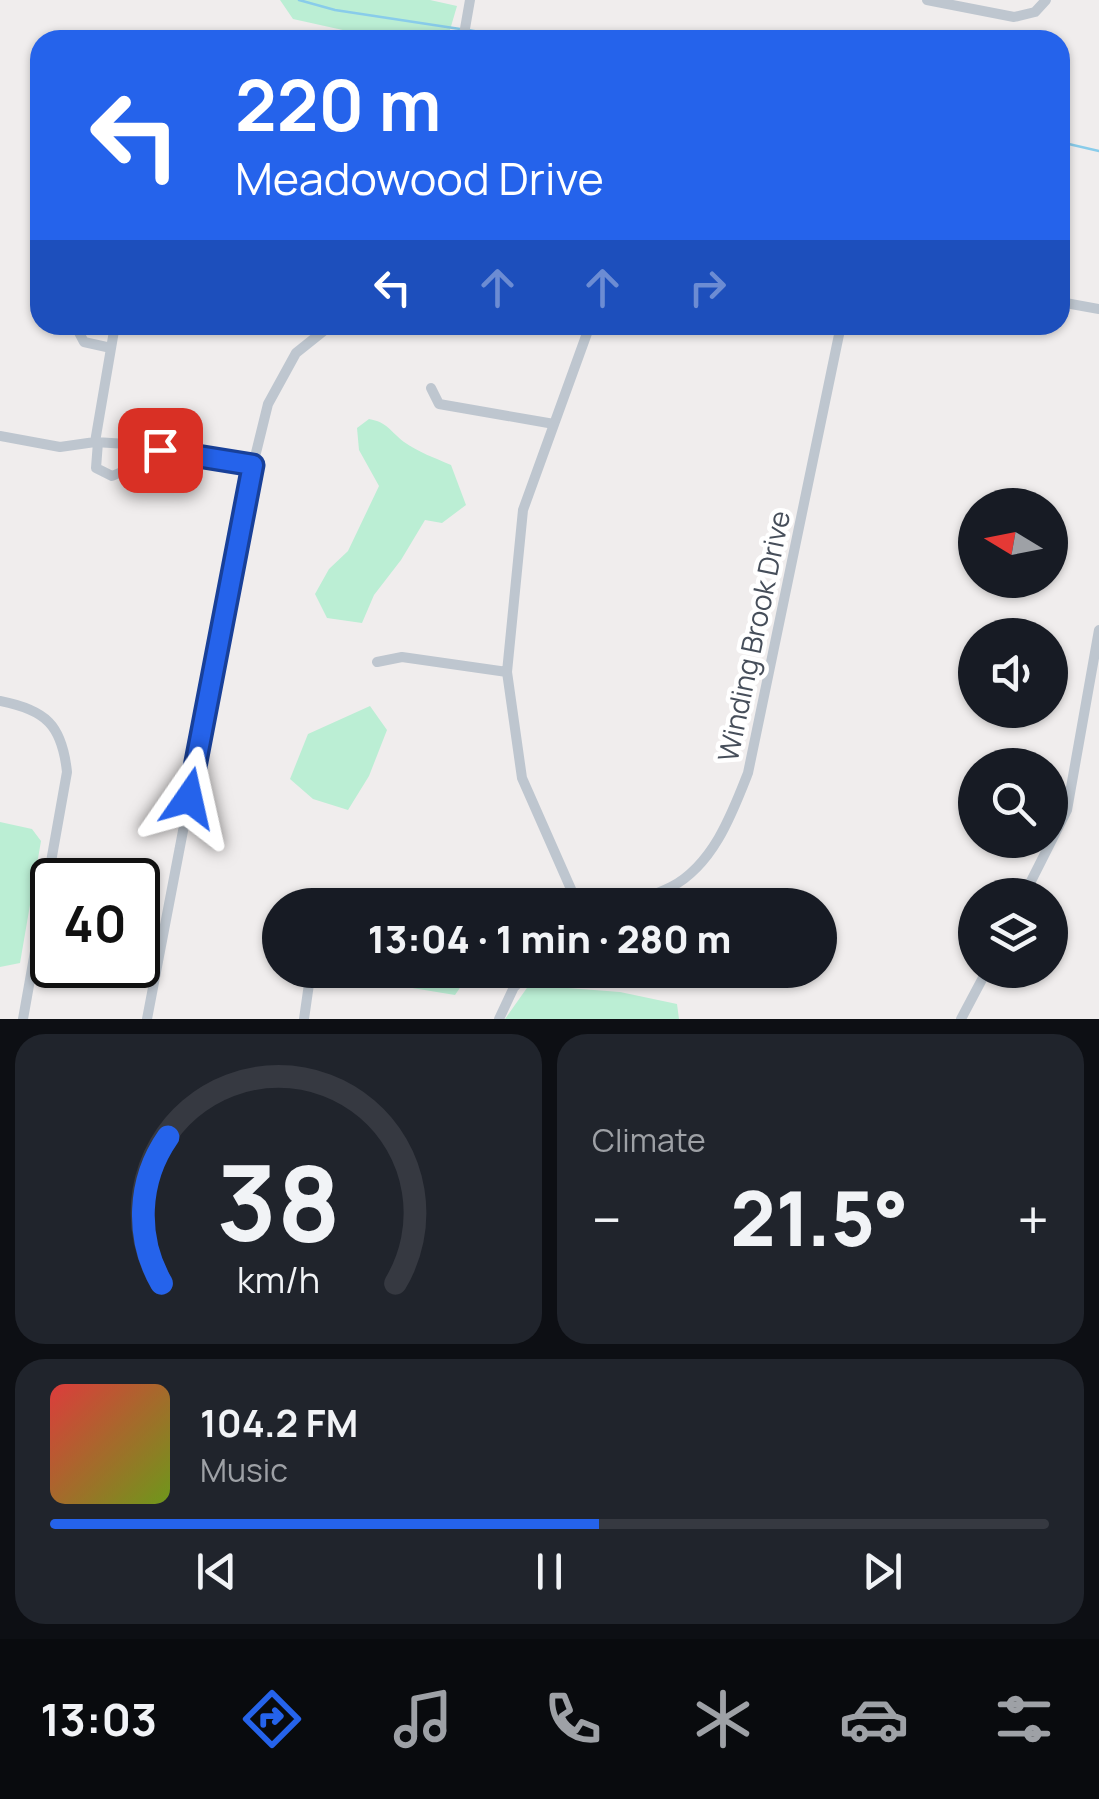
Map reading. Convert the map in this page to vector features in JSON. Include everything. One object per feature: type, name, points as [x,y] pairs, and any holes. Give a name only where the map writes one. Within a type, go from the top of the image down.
[{"type":"street","points":[[465,30],[470,0]]},
{"type":"street","points":[[927,0],[1014,16],[1035,12],[1046,0]]},
{"type":"street","points":[[1070,304],[1099,308]]},
{"type":"street","points":[[81,335],[84,342],[111,348]]},
{"type":"street","points":[[113,335],[96,468],[112,476],[124,471],[129,445]]},
{"type":"street","points":[[146,1019],[268,404],[296,354],[319,335]]},
{"type":"street","points":[[571,888],[522,778],[507,672],[523,510],[586,335]]},
{"type":"street","name":"Winding Brook Drive","points":[[669,888],[704,858],[729,823],[748,773],[840,335]]},
{"type":"street","points":[[432,388],[439,404],[554,424]]},
{"type":"street","points":[[0,436],[60,447],[97,442],[129,445],[253,465]]},
{"type":"street","points":[[1032,878],[1066,810],[1099,630]]},
{"type":"street","points":[[377,662],[402,657],[507,672]]},
{"type":"street","points":[[0,701],[40,713],[55,728],[64,746],[67,772],[23,1019]]},
{"type":"street","points":[[304,1019],[308,988]]},
{"type":"street","points":[[499,1019],[514,988]]},
{"type":"street","points":[[961,1019],[977,988]]},
{"type":"green space","points":[[280,0],[430,0],[457,6],[450,30],[343,30],[293,19]]},
{"type":"green space","points":[[369,419],[384,425],[415,449],[451,465],[466,505],[442,523],[425,520],[374,595],[362,623],[327,618],[315,594],[329,569],[348,551],[379,486],[359,450],[357,428]]},
{"type":"green space","points":[[370,706],[387,730],[369,776],[348,810],[313,799],[290,779],[308,734]]},
{"type":"green space","points":[[0,822],[32,829],[41,841],[38,858],[30,858],[30,905],[20,963],[0,967]]},
{"type":"green space","points":[[412,988],[460,988],[455,995]]},
{"type":"green space","points":[[527,988],[568,988],[620,992],[677,1004],[679,1019],[505,1019]]},
{"type":"waterway","points":[[299,0],[335,10],[460,29]]},
{"type":"waterway","points":[[1070,144],[1099,151]]},
{"type":"route","points":[[160,450],[253,465],[189,798]]}]
